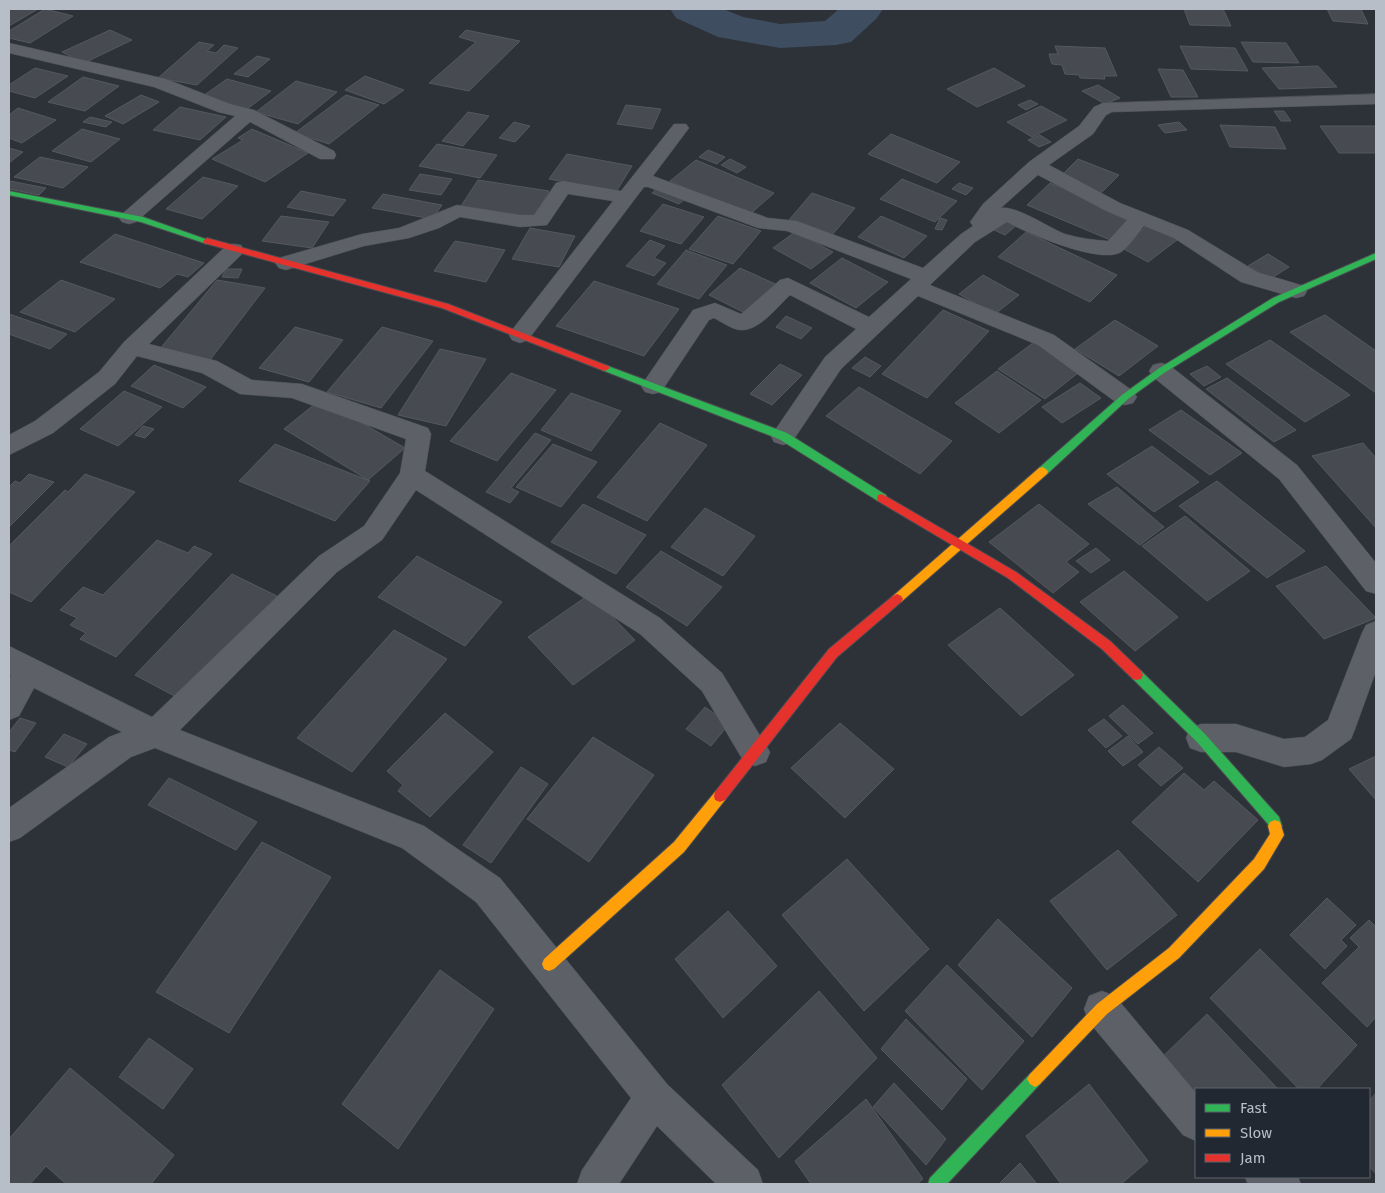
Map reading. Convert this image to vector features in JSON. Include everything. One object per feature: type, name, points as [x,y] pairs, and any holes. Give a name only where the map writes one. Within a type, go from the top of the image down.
[{"type":"street","points":[[9,48],[160,83],[224,108],[248,114],[327,155]]},
{"type":"street","points":[[968,238],[990,208],[1036,166],[1086,130],[1105,109],[1376,100]]},
{"type":"street","points":[[129,218],[248,114]]},
{"type":"street","points":[[520,335],[680,128]]},
{"type":"street","points":[[1036,166],[1113,207],[1181,234],[1249,277],[1296,291]]},
{"type":"street","points":[[639,182],[649,182],[673,189],[765,224],[790,225],[919,281],[1046,340],[1125,397]]},
{"type":"street","points":[[286,263],[362,240],[402,234],[432,224],[457,211],[520,222],[540,221],[563,187],[626,198]]},
{"type":"street","points":[[9,193],[129,218],[234,250],[445,306],[783,436],[960,546],[1012,575],[1106,645],[1200,738],[1274,821],[1277,835],[1259,864],[1174,953],[1102,1009],[967,1149],[936,1184]]},
{"type":"street","points":[[783,436],[833,363],[919,281],[968,238],[1007,213],[1030,227],[1062,241],[1113,248],[1141,217]]},
{"type":"street","points":[[9,446],[44,427],[108,378],[132,347],[234,250]]},
{"type":"street","points":[[549,964],[680,847],[833,653],[960,546],[1125,397],[1162,371],[1276,300],[1376,256]]},
{"type":"street","points":[[653,386],[701,315],[715,310],[742,324],[754,316],[788,285],[871,327]]},
{"type":"street","points":[[9,827],[120,746],[155,734],[328,564],[373,533],[412,475],[419,434],[294,390],[248,388],[209,367],[132,347]]},
{"type":"street","points":[[1162,371],[1288,472],[1376,584]]},
{"type":"street","points":[[412,475],[650,626],[671,647],[712,682],[755,752]]},
{"type":"street","points":[[1200,738],[1236,738],[1284,753],[1311,750],[1340,729],[1376,633]]},
{"type":"street","points":[[9,707],[18,664],[155,734],[413,836],[488,890],[654,1097],[744,1184]]},
{"type":"street","points":[[1102,1009],[1195,1121]]},
{"type":"street","points":[[596,1184],[654,1097]]},
{"type":"street","points":[[1267,1178],[1282,1184]]},
{"type":"building","points":[[9,9],[38,9],[9,26]]},
{"type":"building","points":[[45,9],[73,16],[30,43],[9,38],[9,31]]},
{"type":"building","points":[[1184,9],[1223,9],[1231,26],[1190,25]]},
{"type":"building","points":[[1327,9],[1361,9],[1368,24],[1333,21]]},
{"type":"building","points":[[110,30],[132,40],[84,63],[62,52]]},
{"type":"building","points":[[466,30],[520,41],[469,91],[429,83],[476,42],[459,37]]},
{"type":"building","points":[[199,42],[214,45],[207,51],[216,53],[224,45],[238,48],[197,85],[158,78]]},
{"type":"building","points":[[1241,42],[1286,43],[1299,63],[1253,62]]},
{"type":"building","points":[[1055,46],[1105,48],[1117,76],[1104,76],[1105,79],[1080,78],[1079,75],[1065,74],[1062,65],[1052,64],[1049,54],[1058,54]]},
{"type":"building","points":[[1180,46],[1235,48],[1248,71],[1191,69]]},
{"type":"building","points":[[257,56],[270,59],[248,77],[234,74]]},
{"type":"building","points":[[1318,66],[1337,87],[1279,89],[1262,68]]},
{"type":"building","points":[[35,68],[68,76],[35,98],[9,91],[9,85]]},
{"type":"building","points":[[994,68],[1025,86],[977,107],[947,89]]},
{"type":"building","points":[[1158,69],[1183,70],[1198,97],[1171,97]]},
{"type":"building","points":[[365,76],[404,90],[384,104],[345,90]]},
{"type":"building","points":[[83,77],[119,86],[85,111],[48,102]]},
{"type":"building","points":[[227,79],[271,91],[247,109],[203,96]]},
{"type":"building","points":[[296,81],[337,92],[298,124],[256,112]]},
{"type":"building","points":[[1098,85],[1120,98],[1105,104],[1082,91]]},
{"type":"building","points":[[141,95],[159,102],[123,124],[105,116]]},
{"type":"building","points":[[346,95],[379,105],[329,144],[295,133]]},
{"type":"building","points":[[1030,100],[1038,104],[1026,110],[1018,105]]},
{"type":"building","points":[[626,105],[661,109],[652,129],[617,124]]},
{"type":"building","points":[[1041,106],[1067,120],[1032,137],[1007,122]]},
{"type":"building","points":[[180,107],[226,117],[200,140],[153,130]]},
{"type":"building","points":[[18,108],[56,120],[22,143],[9,138],[9,115]]},
{"type":"building","points":[[1274,111],[1284,111],[1291,121],[1281,121]]},
{"type":"building","points":[[468,112],[489,116],[463,146],[442,141]]},
{"type":"building","points":[[90,117],[112,122],[106,127],[83,122]]},
{"type":"building","points":[[514,122],[530,126],[515,142],[499,138]]},
{"type":"building","points":[[1179,122],[1187,130],[1165,133],[1158,125]]},
{"type":"building","points":[[1220,125],[1275,127],[1286,149],[1230,147]]},
{"type":"building","points":[[1320,126],[1376,126],[1376,153],[1339,153]]},
{"type":"building","points":[[82,129],[120,139],[91,162],[52,151]]},
{"type":"building","points":[[252,129],[308,153],[265,182],[212,159],[243,140],[238,138]]},
{"type":"building","points":[[891,134],[960,162],[937,183],[868,154]]},
{"type":"building","points":[[1040,135],[1051,142],[1039,147],[1028,140]]},
{"type":"building","points":[[437,144],[497,155],[480,178],[419,166]]},
{"type":"building","points":[[9,148],[23,152],[9,163]]},
{"type":"building","points":[[708,150],[725,157],[717,164],[699,157]]},
{"type":"building","points":[[567,154],[632,166],[616,192],[549,179]]},
{"type":"building","points":[[40,157],[88,167],[63,188],[14,177]]},
{"type":"building","points":[[730,159],[746,167],[737,173],[721,165]]},
{"type":"building","points":[[1078,159],[1119,175],[1100,194],[1059,178]]},
{"type":"building","points":[[696,160],[774,193],[748,216],[670,181]]},
{"type":"building","points":[[420,174],[452,179],[441,195],[409,190]]},
{"type":"building","points":[[203,177],[238,186],[202,219],[166,209]]},
{"type":"building","points":[[902,179],[957,201],[935,222],[880,199]]},
{"type":"building","points":[[478,180],[549,191],[534,217],[461,206]]},
{"type":"building","points":[[10,181],[46,188],[39,195],[9,189]]},
{"type":"building","points":[[959,183],[973,188],[966,195],[952,189]]},
{"type":"building","points":[[1050,183],[1137,219],[1115,242],[1027,205]]},
{"type":"building","points":[[660,186],[687,197],[679,204],[652,193]]},
{"type":"building","points":[[301,191],[346,200],[333,216],[287,207]]},
{"type":"building","points":[[812,193],[855,208],[832,235],[789,220]]},
{"type":"building","points":[[383,194],[442,205],[432,219],[372,208]]},
{"type":"building","points":[[663,204],[704,217],[681,244],[640,231]]},
{"type":"building","points":[[281,216],[329,222],[312,248],[262,241]]},
{"type":"building","points":[[718,216],[761,231],[733,264],[689,249]]},
{"type":"building","points":[[881,216],[927,236],[904,258],[858,237]]},
{"type":"building","points":[[940,218],[947,220],[942,230],[935,229]]},
{"type":"building","points":[[1005,219],[1017,225],[1005,235],[992,229]]},
{"type":"building","points":[[1148,225],[1177,240],[1148,262],[1120,247]]},
{"type":"building","points":[[530,228],[575,236],[559,267],[512,259]]},
{"type":"building","points":[[795,232],[833,252],[811,269],[773,248]]},
{"type":"building","points":[[1026,232],[1117,275],[1090,302],[998,257]]},
{"type":"building","points":[[115,234],[204,263],[188,277],[177,274],[160,288],[80,262]]},
{"type":"building","points":[[650,240],[665,246],[654,258],[666,263],[654,276],[626,266]]},
{"type":"building","points":[[455,241],[505,250],[486,282],[434,271]]},
{"type":"building","points":[[686,250],[727,265],[699,299],[657,284]]},
{"type":"building","points":[[1268,254],[1289,267],[1270,279],[1248,266]]},
{"type":"building","points":[[842,258],[888,282],[856,308],[810,283]]},
{"type":"building","points":[[740,268],[782,287],[751,316],[709,295]]},
{"type":"building","points":[[226,269],[242,269],[238,278],[222,277]]},
{"type":"building","points":[[983,275],[1019,295],[995,314],[959,294]]},
{"type":"building","points":[[61,280],[115,299],[75,332],[20,312]]},
{"type":"building","points":[[217,280],[265,288],[210,360],[159,350]]},
{"type":"building","points":[[594,281],[679,309],[644,356],[556,326]]},
{"type":"building","points":[[943,310],[989,331],[927,398],[882,374]]},
{"type":"building","points":[[9,314],[67,334],[50,349],[9,334]]},
{"type":"building","points":[[1325,315],[1376,351],[1376,393],[1290,332]]},
{"type":"building","points":[[786,316],[812,328],[801,339],[776,327]]},
{"type":"building","points":[[1115,320],[1158,346],[1119,376],[1075,349]]},
{"type":"building","points":[[295,327],[343,340],[309,382],[259,368]]},
{"type":"building","points":[[382,327],[433,341],[381,408],[327,392]]},
{"type":"building","points":[[1037,340],[1083,369],[1045,399],[998,369]]},
{"type":"building","points":[[1270,340],[1350,395],[1305,422],[1226,364]]},
{"type":"building","points":[[440,349],[486,359],[446,426],[398,415]]},
{"type":"building","points":[[865,357],[881,366],[870,377],[852,368]]},
{"type":"building","points":[[780,364],[802,375],[772,405],[750,394]]},
{"type":"building","points":[[154,365],[206,387],[183,408],[131,386]]},
{"type":"building","points":[[1207,366],[1221,377],[1204,386],[1190,374]]},
{"type":"building","points":[[997,371],[1041,400],[999,433],[955,403]]},
{"type":"building","points":[[511,373],[556,390],[497,461],[450,441]]},
{"type":"building","points":[[1227,378],[1296,430],[1274,442],[1206,389]]},
{"type":"building","points":[[1080,383],[1101,398],[1062,423],[1042,407]]},
{"type":"building","points":[[859,387],[952,441],[920,474],[826,416]]},
{"type":"building","points":[[124,391],[162,407],[118,446],[80,429]]},
{"type":"building","points":[[571,393],[621,411],[591,451],[541,430]]},
{"type":"building","points":[[321,399],[405,448],[368,480],[284,429]]},
{"type":"building","points":[[1181,410],[1242,453],[1210,475],[1149,430]]},
{"type":"building","points":[[660,423],[707,445],[647,521],[597,497]]},
{"type":"building","points":[[143,426],[154,429],[145,438],[135,435]]},
{"type":"building","points":[[535,433],[551,440],[511,488],[519,492],[510,503],[486,492]]},
{"type":"building","points":[[1363,443],[1376,458],[1376,528],[1312,456]]},
{"type":"building","points":[[275,444],[370,481],[335,521],[239,481]]},
{"type":"building","points":[[553,444],[597,462],[561,507],[516,487]]},
{"type":"building","points":[[1152,446],[1199,482],[1154,512],[1107,474]]},
{"type":"building","points":[[29,474],[54,482],[9,527],[9,487],[15,481],[20,483]]},
{"type":"building","points":[[85,474],[135,492],[31,602],[9,592],[9,546],[65,490],[68,492]]},
{"type":"building","points":[[1217,481],[1305,551],[1267,578],[1179,506]]},
{"type":"building","points":[[1117,487],[1164,527],[1140,545],[1088,504]]},
{"type":"building","points":[[583,504],[646,535],[616,574],[551,542]]},
{"type":"building","points":[[1039,504],[1089,544],[1066,562],[1079,572],[1053,593],[989,542]]},
{"type":"building","points":[[705,508],[755,536],[723,576],[671,547]]},
{"type":"building","points":[[1185,516],[1250,571],[1207,601],[1142,546]]},
{"type":"building","points":[[157,540],[188,553],[194,546],[212,554],[116,657],[80,639],[86,633],[70,625],[77,618],[60,610],[83,587],[103,595]]},
{"type":"building","points":[[1096,548],[1110,560],[1091,573],[1076,561]]},
{"type":"building","points":[[661,551],[722,587],[687,626],[626,587]]},
{"type":"building","points":[[417,556],[502,602],[465,646],[378,597]]},
{"type":"building","points":[[1326,566],[1376,618],[1324,639],[1276,586]]},
{"type":"building","points":[[1124,571],[1178,617],[1135,651],[1080,602]]},
{"type":"building","points":[[232,574],[277,596],[182,700],[135,675]]},
{"type":"building","points":[[590,594],[635,640],[573,685],[528,637]]},
{"type":"building","points":[[1000,608],[1074,675],[1021,716],[948,645]]},
{"type":"building","points":[[394,630],[447,659],[352,772],[297,738]]},
{"type":"building","points":[[1123,705],[1153,733],[1138,744],[1109,716]]},
{"type":"building","points":[[705,707],[729,724],[711,746],[686,729]]},
{"type":"building","points":[[445,713],[493,752],[430,817],[398,791],[403,785],[387,771]]},
{"type":"building","points":[[20,718],[36,723],[15,752],[9,750],[9,732]]},
{"type":"building","points":[[1104,719],[1122,736],[1106,748],[1088,730]]},
{"type":"building","points":[[840,723],[894,769],[845,818],[791,768]]},
{"type":"building","points":[[64,734],[87,744],[68,767],[45,757]]},
{"type":"building","points":[[1128,736],[1143,752],[1123,766],[1108,751]]},
{"type":"building","points":[[593,737],[654,775],[589,862],[527,819]]},
{"type":"building","points":[[1159,747],[1183,768],[1161,786],[1138,765]]},
{"type":"building","points":[[1376,756],[1376,800],[1349,769]]},
{"type":"building","points":[[521,767],[548,784],[491,863],[463,845]]},
{"type":"building","points":[[1184,773],[1204,790],[1214,781],[1258,820],[1198,882],[1132,822]]},
{"type":"building","points":[[169,778],[257,822],[236,850],[148,805]]},
{"type":"building","points":[[262,842],[331,877],[229,1033],[156,992]]},
{"type":"building","points":[[1118,850],[1177,915],[1107,970],[1050,901]]},
{"type":"building","points":[[847,859],[929,949],[864,1011],[782,915]]},
{"type":"building","points":[[1327,898],[1356,925],[1341,940],[1347,946],[1325,969],[1290,935]]},
{"type":"building","points":[[728,911],[777,966],[723,1018],[675,959]]},
{"type":"building","points":[[998,919],[1072,988],[1032,1037],[958,965]]},
{"type":"building","points":[[1369,920],[1376,927],[1376,1017],[1367,1027],[1322,983],[1359,947],[1350,938]]},
{"type":"building","points":[[1260,949],[1357,1045],[1318,1088],[1298,1088],[1210,998]]},
{"type":"building","points":[[947,965],[1024,1041],[982,1090],[905,1011]]},
{"type":"building","points":[[440,970],[494,1009],[398,1149],[342,1104]]},
{"type":"building","points":[[819,991],[877,1058],[779,1158],[722,1085]]},
{"type":"building","points":[[1207,1014],[1277,1088],[1195,1088],[1195,1107],[1156,1063]]},
{"type":"building","points":[[906,1019],[967,1079],[942,1110],[881,1049]]},
{"type":"building","points":[[149,1038],[193,1069],[163,1109],[119,1077]]},
{"type":"building","points":[[70,1068],[174,1155],[151,1184],[66,1184],[46,1166],[30,1184],[9,1184],[9,1139]]},
{"type":"building","points":[[894,1083],[946,1139],[926,1165],[873,1107]]},
{"type":"building","points":[[1089,1084],[1148,1161],[1121,1184],[1061,1184],[1026,1136]]},
{"type":"building","points":[[1376,1093],[1376,1174],[1370,1167],[1370,1100]]},
{"type":"building","points":[[866,1099],[923,1179],[917,1184],[811,1184],[795,1161]]},
{"type":"building","points":[[1020,1163],[1037,1184],[999,1184]]},
{"type":"waterway","points":[[690,9],[733,28],[780,36],[836,33],[863,9]]},
{"type":"traffic: fast","points":[[9,193],[143,220],[207,241]]},
{"type":"traffic: fast","points":[[1043,471],[1125,397],[1161,371],[1276,300],[1376,256]]},
{"type":"traffic: fast","points":[[605,368],[783,436],[882,498]]},
{"type":"traffic: fast","points":[[1137,675],[1201,738],[1274,821],[1275,826]]},
{"type":"traffic: fast","points":[[936,1184],[1035,1079]]},
{"type":"traffic: slow","points":[[897,599],[1043,471]]},
{"type":"traffic: slow","points":[[549,964],[679,847],[720,796]]},
{"type":"traffic: slow","points":[[1035,1079],[1102,1009],[1174,953],[1259,864],[1277,835],[1275,826]]},
{"type":"traffic: jam","points":[[207,241],[445,306],[605,368]]},
{"type":"traffic: jam","points":[[882,498],[1012,575],[1106,645],[1137,675]]},
{"type":"traffic: jam","points":[[720,796],[833,653],[897,599]]}]
